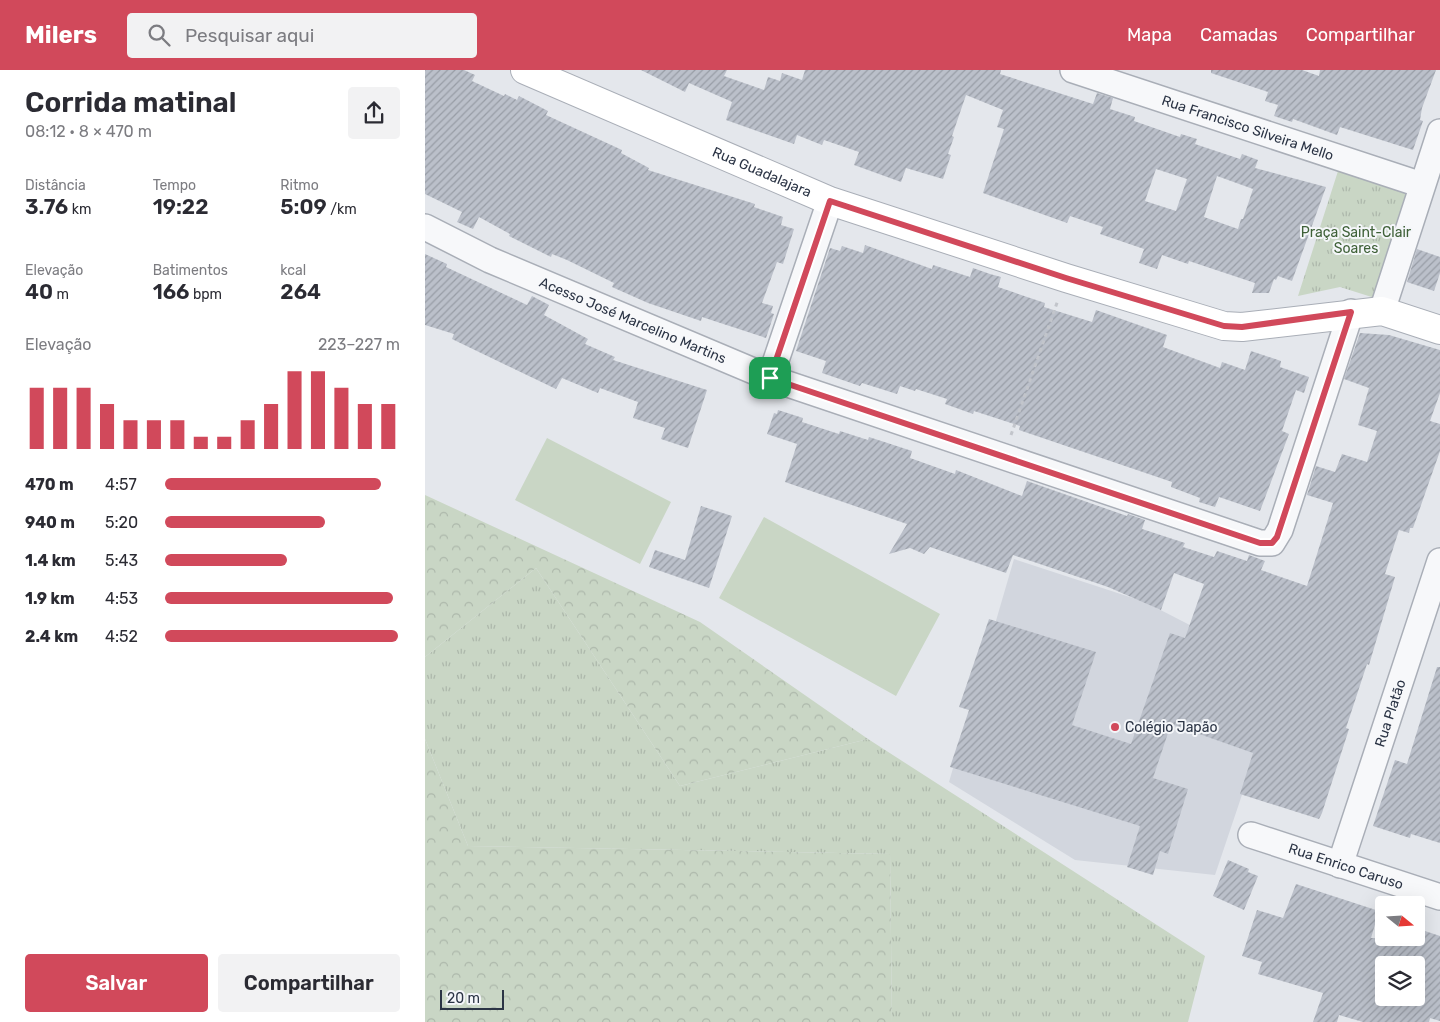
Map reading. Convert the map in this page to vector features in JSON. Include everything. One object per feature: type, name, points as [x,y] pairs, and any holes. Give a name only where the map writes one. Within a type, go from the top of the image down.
[{"type":"main road","name":"Rua Guadalajara","points":[[525,70],[830,201],[1066,278],[1233,328],[1351,312],[1382,310],[1440,330]]},
{"type":"street","name":"Rua Francisco Silveira Mello","points":[[1073,70],[1422,185]]},
{"type":"street","points":[[1382,310],[1440,132]]},
{"type":"street","points":[[770,378],[830,201]]},
{"type":"street","name":"Acesso José Marcelino Martins","points":[[425,226],[490,260],[770,378],[1260,543],[1272,543],[1280,530],[1351,312]]},
{"type":"street","name":"Rua Platão","points":[[1340,865],[1440,561]]},
{"type":"street","name":"Rua Enrico Caruso","points":[[1251,835],[1440,897]]},
{"type":"path","points":[[1003,456],[1066,278]]},
{"type":"shaded area","name":"Colégio Japão","points":[[1014,559],[1145,602],[1283,673],[1215,875],[1075,860],[949,782]]},
{"type":"green space","name":"Praça Saint-Clair Soares","points":[[1338,171],[1411,194],[1378,299],[1340,287],[1298,296]]},
{"type":"green space","points":[[547,438],[671,502],[640,564],[515,500]]},
{"type":"green space","points":[[425,495],[700,622],[868,739],[680,786],[536,568],[425,657]]},
{"type":"green space","points":[[764,517],[940,614],[896,696],[719,598]]},
{"type":"green space","points":[[536,568],[680,786],[868,739],[1205,956],[1188,1022],[892,1022],[890,854],[468,846],[425,739],[425,657]]},
{"type":"green space","points":[[425,739],[468,846],[890,854],[892,1022],[425,1022]]},
{"type":"building","points":[[425,70],[464,70],[475,75],[472,81],[504,96],[505,94],[517,100],[519,96],[548,111],[546,115],[622,150],[621,153],[649,168],[648,170],[755,204],[754,207],[783,217],[781,225],[794,229],[783,264],[777,262],[762,303],[773,306],[771,313],[774,314],[766,338],[702,317],[701,321],[648,303],[612,287],[614,283],[567,260],[552,254],[551,257],[509,236],[510,234],[479,217],[473,229],[457,222],[462,212],[425,194]]},
{"type":"building","points":[[641,70],[727,70],[724,76],[764,90],[768,77],[780,81],[782,73],[802,80],[805,70],[1001,70],[1000,74],[1093,104],[1097,93],[1113,98],[1110,109],[1135,117],[1134,121],[1180,137],[1181,134],[1197,139],[1195,144],[1240,159],[1242,154],[1258,160],[1255,168],[1326,187],[1292,281],[1278,276],[1276,280],[1274,279],[1269,293],[1252,293],[1255,283],[1189,261],[1188,264],[1162,255],[1157,269],[1139,263],[1144,249],[1100,234],[1103,227],[1070,216],[1067,223],[983,193],[1004,129],[997,127],[1003,110],[966,95],[952,136],[954,137],[948,154],[951,155],[943,179],[906,168],[901,182],[854,165],[859,152],[824,140],[822,145],[797,135],[794,144],[726,120],[732,102],[730,101],[689,83],[685,92]],"holes":[[[1156,169],[1187,179],[1176,211],[1145,201]],[[1217,176],[1253,189],[1238,229],[1204,217]]]},
{"type":"building","points":[[1211,70],[1302,70],[1319,76],[1320,70],[1436,70],[1422,108],[1420,120],[1423,121],[1413,150],[1340,127],[1337,135],[1293,119],[1292,122],[1274,116],[1278,105],[1265,101],[1268,92],[1211,73]]},
{"type":"building","points":[[865,245],[932,269],[933,265],[970,277],[973,268],[1001,277],[998,287],[1045,303],[1044,307],[1092,322],[1096,310],[1167,335],[1163,347],[1220,368],[1222,362],[1245,370],[1251,351],[1281,361],[1280,367],[1309,377],[1304,393],[1296,390],[1282,431],[1289,434],[1260,511],[1219,497],[1215,507],[1199,502],[1200,498],[1171,487],[1172,482],[1019,430],[1020,426],[974,411],[973,414],[945,404],[947,399],[916,389],[915,391],[900,386],[897,394],[862,383],[860,386],[822,373],[826,361],[796,351],[830,248],[840,251],[842,246],[863,253]]},
{"type":"building","points":[[1417,249],[1440,257],[1440,273],[1434,291],[1407,282]]},
{"type":"building","points":[[425,254],[447,264],[446,267],[527,305],[532,296],[549,305],[544,315],[588,339],[585,344],[615,357],[613,360],[707,390],[688,448],[661,439],[665,428],[633,418],[638,402],[600,388],[598,393],[562,378],[556,389],[452,339],[454,334],[425,325]]},
{"type":"building","points":[[1360,333],[1389,335],[1440,350],[1440,393],[1430,421],[1440,424],[1440,451],[1413,528],[1410,528],[1409,533],[1399,530],[1385,574],[1395,577],[1369,665],[1367,664],[1346,728],[1349,729],[1322,813],[1319,819],[1240,794],[1253,753],[1171,724],[1153,778],[1188,789],[1168,854],[1160,851],[1153,875],[1127,867],[1140,826],[950,767],[969,710],[959,707],[989,619],[1096,652],[1072,725],[1131,744],[1170,633],[1185,638],[1204,584],[1174,573],[1161,610],[1108,587],[1013,555],[1006,573],[930,547],[924,554],[910,548],[889,554],[907,524],[785,482],[797,444],[767,434],[774,413],[777,414],[778,410],[803,418],[802,422],[839,434],[840,431],[868,440],[869,437],[912,451],[910,458],[955,474],[956,470],[1022,496],[1027,481],[1127,516],[1128,514],[1145,520],[1142,529],[1185,543],[1183,547],[1214,557],[1217,551],[1247,561],[1249,555],[1265,561],[1261,570],[1307,586],[1333,503],[1307,495],[1316,466],[1335,472],[1342,454],[1367,462],[1377,431],[1358,425],[1369,388],[1344,379]]},
{"type":"building","points":[[701,506],[732,516],[709,588],[649,567],[655,550],[685,560]]},
{"type":"building","points":[[1437,667],[1440,667],[1440,843],[1411,834],[1410,838],[1373,826],[1395,760],[1407,764]]},
{"type":"building","points":[[1228,860],[1249,869],[1248,872],[1258,876],[1244,910],[1213,896]]},
{"type":"building","points":[[1296,884],[1375,910],[1375,924],[1371,938],[1375,938],[1375,946],[1425,946],[1425,931],[1440,936],[1440,1021],[1430,1018],[1429,1022],[1363,1022],[1339,1015],[1337,1022],[1313,1022],[1323,993],[1258,974],[1262,962],[1242,956],[1257,910],[1283,918]]},
{"type":"place","name":"Colégio Japão","points":[[1115,727]]},
{"type":"route","points":[[830,201],[1066,278],[1233,328],[1351,312],[1280,530],[1272,543],[1267,544],[770,378],[830,201]]}]
